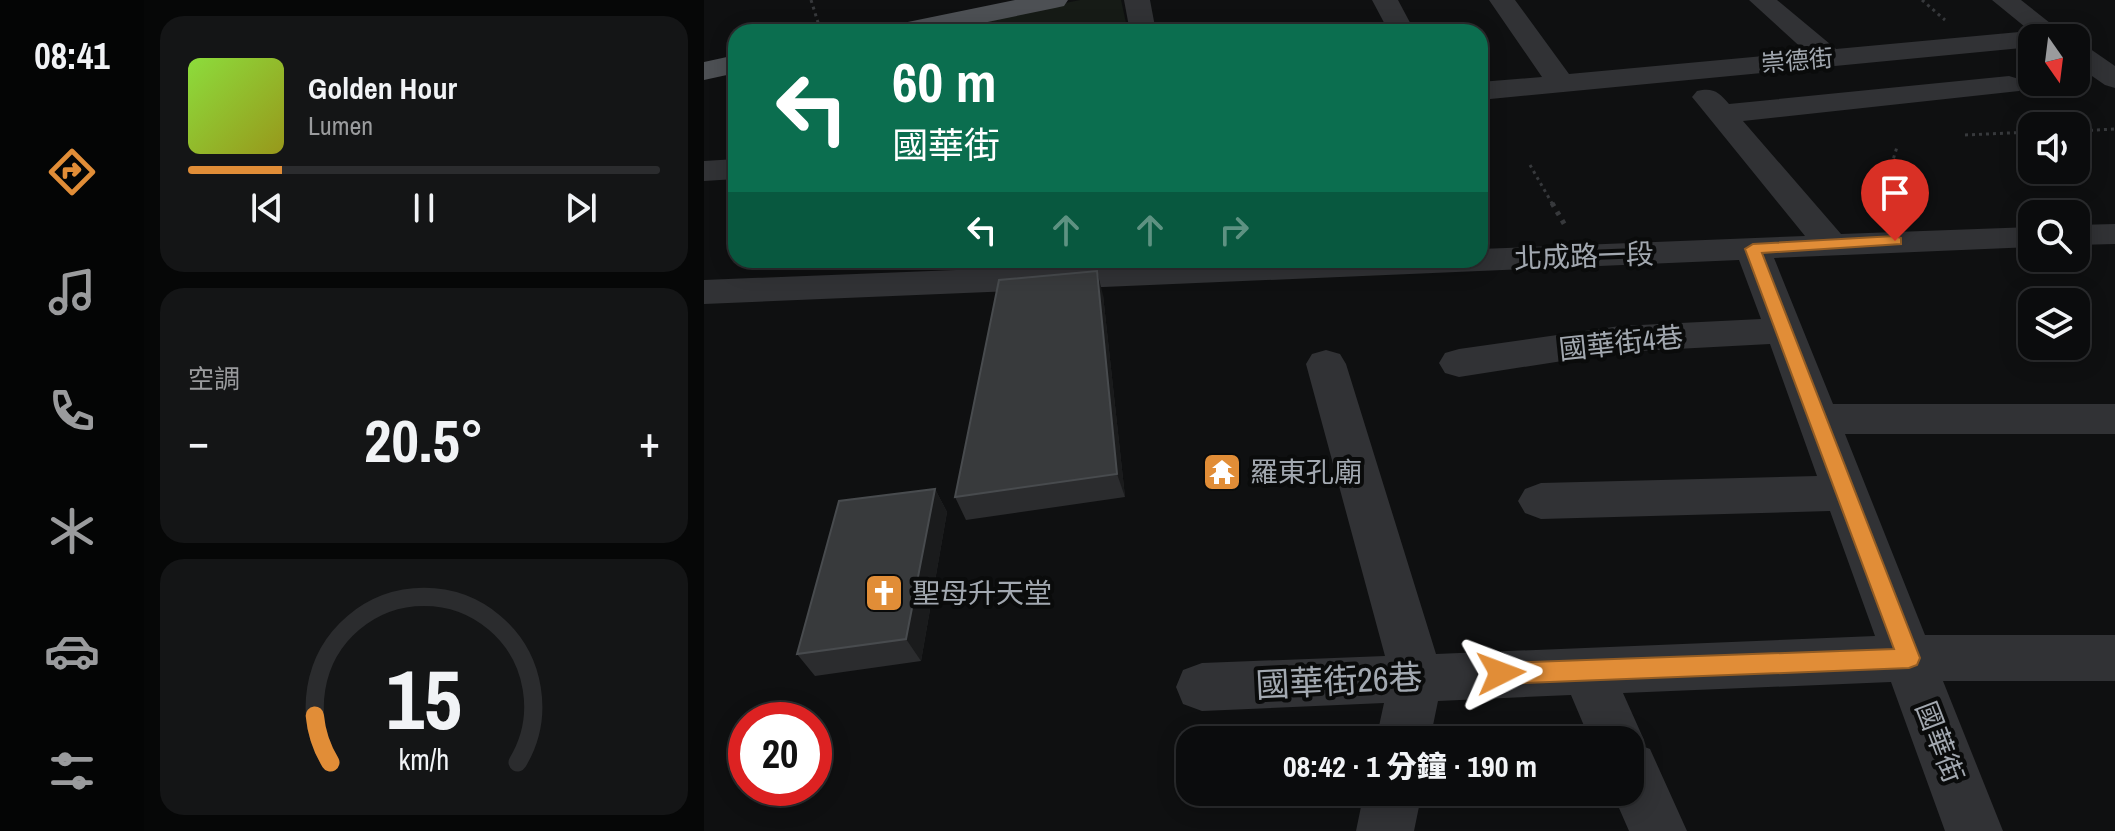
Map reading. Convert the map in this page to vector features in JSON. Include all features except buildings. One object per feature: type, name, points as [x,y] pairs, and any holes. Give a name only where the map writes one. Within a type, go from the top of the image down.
[{"type":"main road","points":[[942,24],[1055,0]]},
{"type":"main road","points":[[704,71],[728,66]]},
{"type":"street","points":[[1137,0],[1142,24]]},
{"type":"street","points":[[1385,0],[1398,24]]},
{"type":"street","points":[[1502,0],[1561,83]]},
{"type":"street","points":[[1762,0],[1830,58]]},
{"type":"street","points":[[2005,0],[2032,24]]},
{"type":"street","name":"崇德街","points":[[1488,90],[2018,44]]},
{"type":"street","points":[[2090,64],[2115,79]]},
{"type":"street","points":[[1684,72],[1830,243]]},
{"type":"street","points":[[1723,114],[2009,85]]},
{"type":"street","points":[[704,171],[728,170]]},
{"type":"street","points":[[2090,235],[2115,234]]},
{"type":"street","name":"北成路一段","points":[[1488,259],[2018,237]]},
{"type":"street","name":"國華街","points":[[1753,249],[1974,831]]},
{"type":"street","name":"北成路一段","points":[[704,292],[1169,268]]},
{"type":"street","name":"國華街4巷","points":[[1459,363],[1620,339],[1784,331]]},
{"type":"street","points":[[1326,364],[1417,677],[1406,726]]},
{"type":"street","points":[[1817,419],[2115,419]]},
{"type":"street","points":[[1541,501],[1845,493]]},
{"type":"street","name":"國華街26巷","points":[[1202,687],[1909,658],[2115,658]]},
{"type":"street","points":[[1586,670],[1611,726]]},
{"type":"street","points":[[1644,800],[1658,831]]},
{"type":"street","points":[[1385,831],[1390,806]]},
{"type":"path","points":[[811,0],[818,24]]},
{"type":"path","points":[[2090,130],[2115,129]]},
{"type":"path","points":[[1965,135],[2018,133]]},
{"type":"path","points":[[1868,242],[1897,147]]},
{"type":"path","points":[[1530,165],[1583,256]]},
{"type":"shaded area","points":[[1080,0],[1121,0],[1126,24],[962,24]]},
{"type":"place","name":"羅東孔廟","points":[[1222,472]]},
{"type":"place","name":"聖母升天堂","points":[[884,593]]},
{"type":"route","points":[[1501,673],[1909,658],[1753,249],[1895,241]]}]
